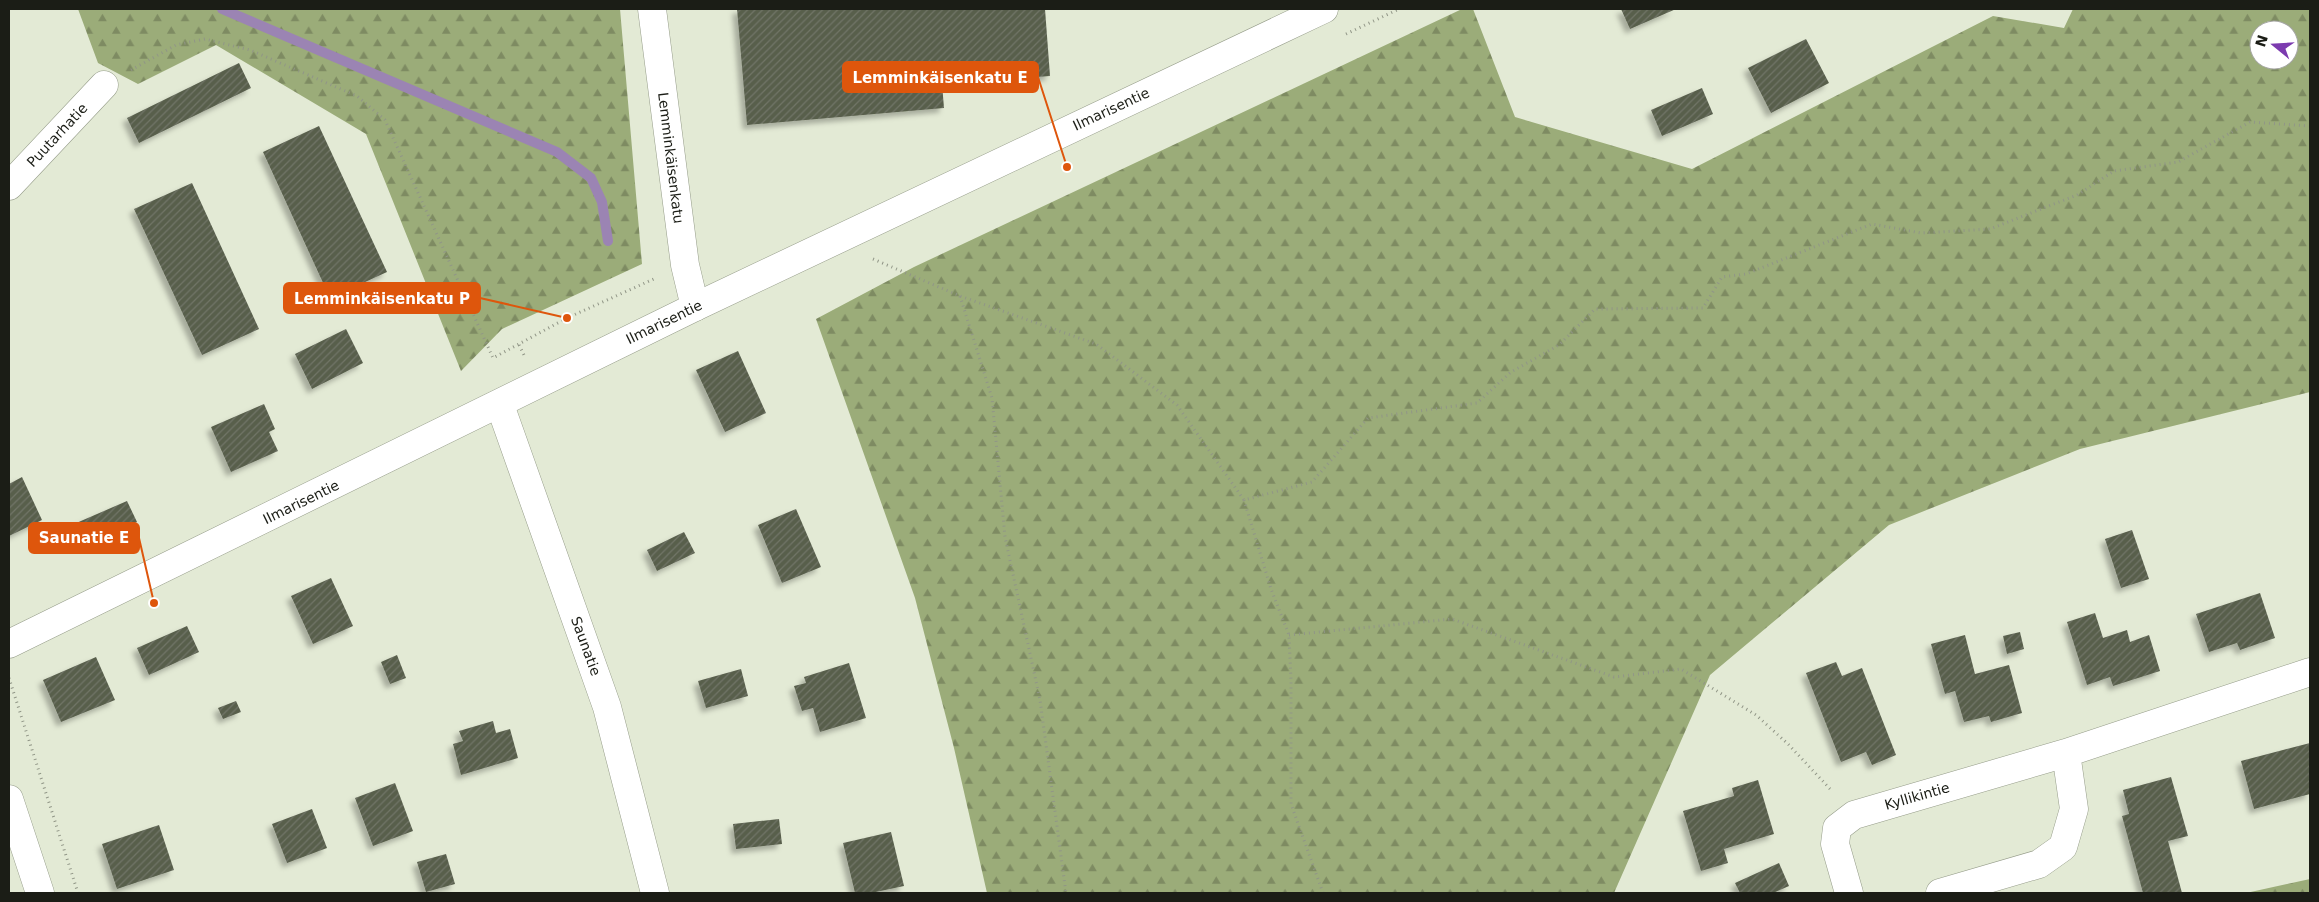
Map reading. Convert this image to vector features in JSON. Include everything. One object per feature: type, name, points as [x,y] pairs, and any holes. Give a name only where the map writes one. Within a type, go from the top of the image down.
[{"type":"street","name":"Lemminkäisenkatu","points":[[652,9],[685,265],[695,307]]},
{"type":"street","name":"Ilmarisentie","points":[[9,644],[500,405],[695,307],[1324,9]]},
{"type":"street","name":"Puutarhatie","points":[[9,186],[104,85]]},
{"type":"street","name":"Saunatie","points":[[500,405],[608,707],[655,893]]},
{"type":"street","name":"Kyllikintie","points":[[1849,893],[1835,844],[1837,828],[1854,815],[2066,753],[2310,672]]},
{"type":"street","points":[[1940,893],[2039,864],[2064,847],[2074,809],[2066,753]]},
{"type":"street","points":[[9,799],[40,893]]},
{"type":"path","points":[[104,85],[176,45],[205,39],[250,50],[356,96],[385,120],[493,358],[567,318],[685,265]]},
{"type":"path","points":[[1244,500],[1312,482],[1368,418],[1477,403],[1511,372],[1559,345],[1595,309],[1703,308],[1722,277],[1746,274],[1794,253],[1872,224],[1921,233],[1990,229],[2077,195],[2114,172],[2178,162],[2250,122],[2310,126]]},
{"type":"path","points":[[870,258],[960,296],[1096,344],[1177,405],[1244,500],[1271,589],[1289,635],[1291,804],[1323,893]]},
{"type":"path","points":[[960,296],[992,398],[1004,537],[1040,700],[1066,893]]},
{"type":"path","points":[[1289,635],[1452,619],[1614,677],[1681,669],[1756,715],[1788,744],[1854,815]]},
{"type":"path","points":[[9,678],[78,893]]},
{"type":"green space","points":[[78,9],[620,9],[642,264],[502,329],[461,371],[366,134],[216,45],[138,84],[98,63]]},
{"type":"green space","points":[[1462,9],[1473,9],[1515,117],[1692,169],[1993,16],[2064,28],[2073,9],[2310,9],[2310,392],[2080,449],[1889,525],[1710,675],[1614,893],[987,893],[954,748],[915,598],[816,319],[914,267]]},
{"type":"green space","points":[[2310,879],[2310,893],[2246,893]]},
{"type":"building","points":[[737,9],[1045,9],[1050,76],[942,84],[944,108],[747,125]]},
{"type":"building","points":[[1621,9],[1676,9],[1630,29]]},
{"type":"building","points":[[1806,39],[1829,83],[1771,113],[1748,68]]},
{"type":"building","points":[[239,63],[251,88],[139,143],[127,118]]},
{"type":"building","points":[[1702,88],[1713,114],[1662,136],[1651,110]]},
{"type":"building","points":[[319,126],[387,272],[330,298],[263,152]]},
{"type":"building","points":[[192,183],[259,329],[202,355],[134,209]]},
{"type":"building","points":[[346,329],[363,363],[312,389],[295,354]]},
{"type":"building","points":[[738,351],[766,413],[725,432],[696,370]]},
{"type":"building","points":[[264,404],[275,429],[269,432],[278,451],[231,472],[211,427]]},
{"type":"building","points":[[22,477],[42,520],[9,536],[9,484]]},
{"type":"building","points":[[127,501],[137,522],[84,545],[74,524]]},
{"type":"building","points":[[796,509],[821,567],[782,583],[758,525]]},
{"type":"building","points":[[2132,530],[2149,579],[2121,588],[2105,539]]},
{"type":"building","points":[[684,532],[695,553],[657,571],[647,550]]},
{"type":"building","points":[[331,578],[353,626],[313,644],[291,596]]},
{"type":"building","points":[[2260,593],[2275,638],[2240,650],[2237,643],[2209,652],[2196,614]]},
{"type":"building","points":[[2095,613],[2103,638],[2127,630],[2130,642],[2149,635],[2160,671],[2113,686],[2110,677],[2087,685],[2067,622]]},
{"type":"building","points":[[187,626],[199,652],[149,675],[137,648]]},
{"type":"building","points":[[2020,632],[2024,649],[2007,654],[2003,636]]},
{"type":"building","points":[[1965,635],[1975,674],[2009,665],[2022,713],[1991,722],[1989,716],[1964,722],[1955,691],[1945,694],[1931,644]]},
{"type":"building","points":[[397,655],[406,678],[390,684],[381,662]]},
{"type":"building","points":[[96,657],[115,700],[61,722],[43,680]]},
{"type":"building","points":[[1836,662],[1842,676],[1862,668],[1896,755],[1872,765],[1866,752],[1841,762],[1806,673]]},
{"type":"building","points":[[849,663],[866,718],[820,732],[813,708],[802,711],[794,686],[806,683],[804,677]]},
{"type":"building","points":[[741,669],[748,696],[706,708],[698,681]]},
{"type":"building","points":[[236,701],[241,712],[223,719],[218,708]]},
{"type":"building","points":[[493,721],[496,733],[510,729],[518,758],[461,775],[453,744],[463,741],[459,731]]},
{"type":"building","points":[[2310,743],[2310,794],[2254,809],[2241,761]]},
{"type":"building","points":[[2171,777],[2188,836],[2168,841],[2182,893],[2143,893],[2122,816],[2129,814],[2123,790]]},
{"type":"building","points":[[1758,780],[1774,834],[1724,849],[1728,863],[1701,871],[1683,811],[1734,796],[1732,788]]},
{"type":"building","points":[[395,783],[413,831],[373,846],[355,798]]},
{"type":"building","points":[[312,809],[327,848],[287,863],[272,824]]},
{"type":"building","points":[[779,819],[782,844],[736,849],[733,824]]},
{"type":"building","points":[[159,825],[174,870],[117,889],[102,844]]},
{"type":"building","points":[[891,832],[904,886],[871,893],[855,893],[843,843]]},
{"type":"building","points":[[446,854],[455,884],[426,892],[417,862]]},
{"type":"building","points":[[1779,863],[1789,886],[1773,893],[1740,893],[1735,883]]},
{"type":"waterway","points":[[222,9],[557,152],[591,178],[602,202],[608,241]]},
{"type":"place","name":"Lemminkäisenkatu E","points":[[1067,167]]},
{"type":"place","name":"Lemminkäisenkatu P","points":[[567,318]]},
{"type":"place","name":"Saunatie E","points":[[154,603]]}]
